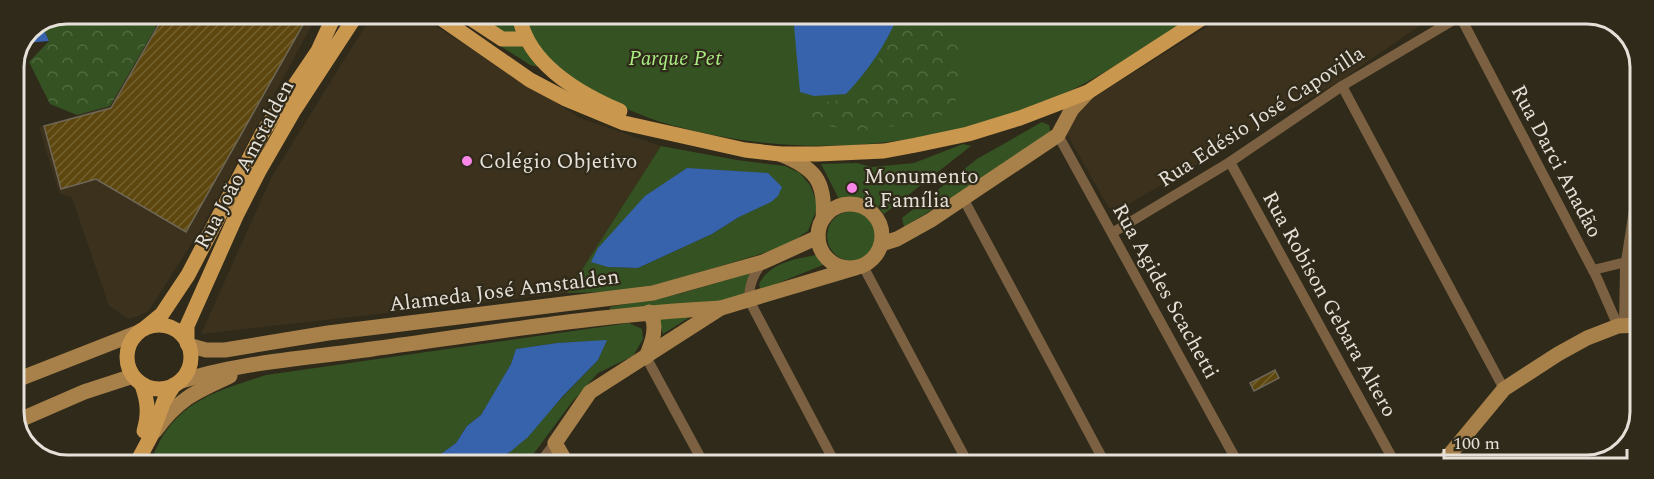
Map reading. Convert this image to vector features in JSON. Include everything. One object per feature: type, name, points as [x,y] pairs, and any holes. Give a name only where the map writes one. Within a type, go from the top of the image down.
[{"type":"main road","points":[[318,51],[325,24]]},
{"type":"main road","name":"Rua João Amstalden","points":[[142,330],[162,314],[172,300],[212,231],[263,132],[318,51],[330,24]]},
{"type":"main road","name":"Rua João Amstalden","points":[[188,344],[187,326],[237,214],[293,112],[350,24]]},
{"type":"main road","points":[[449,24],[530,80],[566,99],[624,123],[744,150],[780,154],[884,151],[968,134],[1020,118],[1088,92],[1193,24]]},
{"type":"main road","points":[[479,24],[502,39],[525,39]]},
{"type":"main road","points":[[521,24],[525,39],[547,66],[586,94],[633,117],[657,125],[674,135]]},
{"type":"main road","points":[[138,455],[148,414],[147,398],[138,380],[129,369],[127,352],[130,344],[142,330],[154,326],[174,329],[188,344],[191,358],[188,371],[164,401],[152,436],[141,455]]},
{"type":"main road","points":[[138,380],[153,389],[164,389],[177,384]]},
{"type":"street","name":"Rua Edésio José Capovilla","points":[[1112,233],[1230,162],[1342,86],[1447,24]]},
{"type":"street","name":"Rua Darci Anadão","points":[[1465,24],[1593,270],[1627,325]]},
{"type":"street","points":[[1342,86],[1504,389]]},
{"type":"street","points":[[881,244],[897,239],[931,220],[1058,135],[1072,109],[1088,92]]},
{"type":"street","name":"Rua Agides Scachetti","points":[[1058,135],[1234,455]]},
{"type":"street","points":[[780,154],[801,162],[821,185],[824,193],[823,219],[818,237],[827,259],[838,266],[859,267]]},
{"type":"street","name":"Rua Robison Gebara Altero","points":[[1230,162],[1391,455]]},
{"type":"street","points":[[963,198],[1101,455]]},
{"type":"street","points":[[545,455],[590,392],[721,308],[859,267],[871,261],[881,244],[881,230],[875,217],[864,208],[850,204],[836,207],[823,219]]},
{"type":"street","points":[[1449,455],[1504,389],[1558,354],[1627,325],[1626,262],[1630,236]]},
{"type":"street","name":"Alameda José Amstalden","points":[[188,344],[206,350],[225,350],[328,333],[652,293],[764,262],[818,237]]},
{"type":"street","points":[[764,262],[751,281],[749,300],[831,455]]},
{"type":"street","points":[[1593,270],[1626,262]]},
{"type":"street","points":[[859,267],[963,455]]},
{"type":"street","name":"Alameda José Amstalden","points":[[177,384],[197,376],[252,366],[649,312],[721,308]]},
{"type":"street","points":[[646,357],[653,342],[653,317],[649,312]]},
{"type":"street","points":[[24,377],[142,330]]},
{"type":"street","points":[[646,357],[699,455]]},
{"type":"street","points":[[152,436],[167,414],[188,396],[252,366]]},
{"type":"street","points":[[24,418],[84,392],[138,380]]},
{"type":"street","points":[[555,443],[562,455]]},
{"type":"shaded area","points":[[156,24],[159,24],[111,108],[44,126],[62,189],[112,174],[186,231],[303,24],[313,24],[202,227],[148,312],[129,319],[109,306],[72,198],[59,193],[39,127],[110,106]]},
{"type":"shaded area","name":"Colégio Objetivo","points":[[367,24],[433,24],[580,118],[661,146],[567,293],[201,334],[272,176]]},
{"type":"shaded area","points":[[1212,24],[1422,24],[1340,81],[1127,205],[1109,208],[1065,131],[1081,105]]},
{"type":"green space","points":[[156,24],[110,106],[77,115],[50,104],[29,62],[49,41],[44,30],[59,25]]},
{"type":"green space","points":[[466,24],[521,45],[539,67],[530,65]]},
{"type":"green space","points":[[485,24],[514,24],[516,36],[504,36]]},
{"type":"green space","name":"Parque Pet","points":[[526,24],[1180,24],[1082,85],[1042,103],[961,129],[880,143],[839,146],[755,142],[713,135],[647,117],[622,107],[555,65],[537,47]]},
{"type":"green space","points":[[900,24],[961,24],[957,99],[938,119],[863,131],[791,121],[804,105],[846,99],[866,80]]},
{"type":"green space","points":[[1042,122],[1049,125],[1051,134],[1045,140],[904,227],[902,218],[977,159]]},
{"type":"green space","points":[[963,144],[971,146],[884,214],[875,205],[865,200],[853,198],[840,201],[821,164],[857,163],[871,167],[914,163]]},
{"type":"green space","points":[[661,146],[785,166],[800,173],[810,185],[818,206],[808,231],[784,247],[654,286],[608,292],[567,293]],"holes":[[[739,217],[712,234],[638,268],[608,267],[598,248],[618,228]]]},
{"type":"green space","points":[[847,211],[857,211],[870,218],[877,231],[877,241],[870,254],[857,261],[847,261],[838,257],[831,250],[827,241],[827,231],[831,222],[838,215]]},
{"type":"green space","points":[[816,255],[823,265],[761,290],[759,284],[769,271],[791,260]]},
{"type":"green space","points":[[750,273],[744,294],[724,302],[610,311],[610,307],[679,294]]},
{"type":"green space","points":[[693,315],[663,334],[658,318]]},
{"type":"green space","points":[[629,323],[642,329],[643,339],[633,356],[598,373],[572,402],[533,455],[504,455],[510,452],[598,360],[606,341],[557,343],[516,349],[511,364],[481,415],[467,426],[456,443],[439,455],[154,455],[164,435],[187,409],[224,389],[266,375]]},
{"type":"water","points":[[795,24],[894,24],[876,57],[846,94],[814,96],[800,92]]},
{"type":"water","points":[[44,30],[49,41],[32,42]]},
{"type":"water","points":[[687,168],[768,173],[782,187],[778,196],[771,202],[739,217],[712,234],[638,268],[608,267],[591,262],[598,248],[645,196]]},
{"type":"water","points":[[607,340],[598,360],[528,437],[510,452],[504,455],[439,455],[456,443],[467,426],[481,415],[511,364],[516,349],[557,343]]},
{"type":"building","points":[[159,24],[303,24],[186,232],[96,179],[61,189],[44,126],[111,108]]},
{"type":"building","points":[[1275,370],[1279,378],[1254,391],[1250,383]]},
{"type":"place","name":"Colégio Objetivo","points":[[467,161]]},
{"type":"place","name":"Monumento à Família","points":[[852,188]]}]
